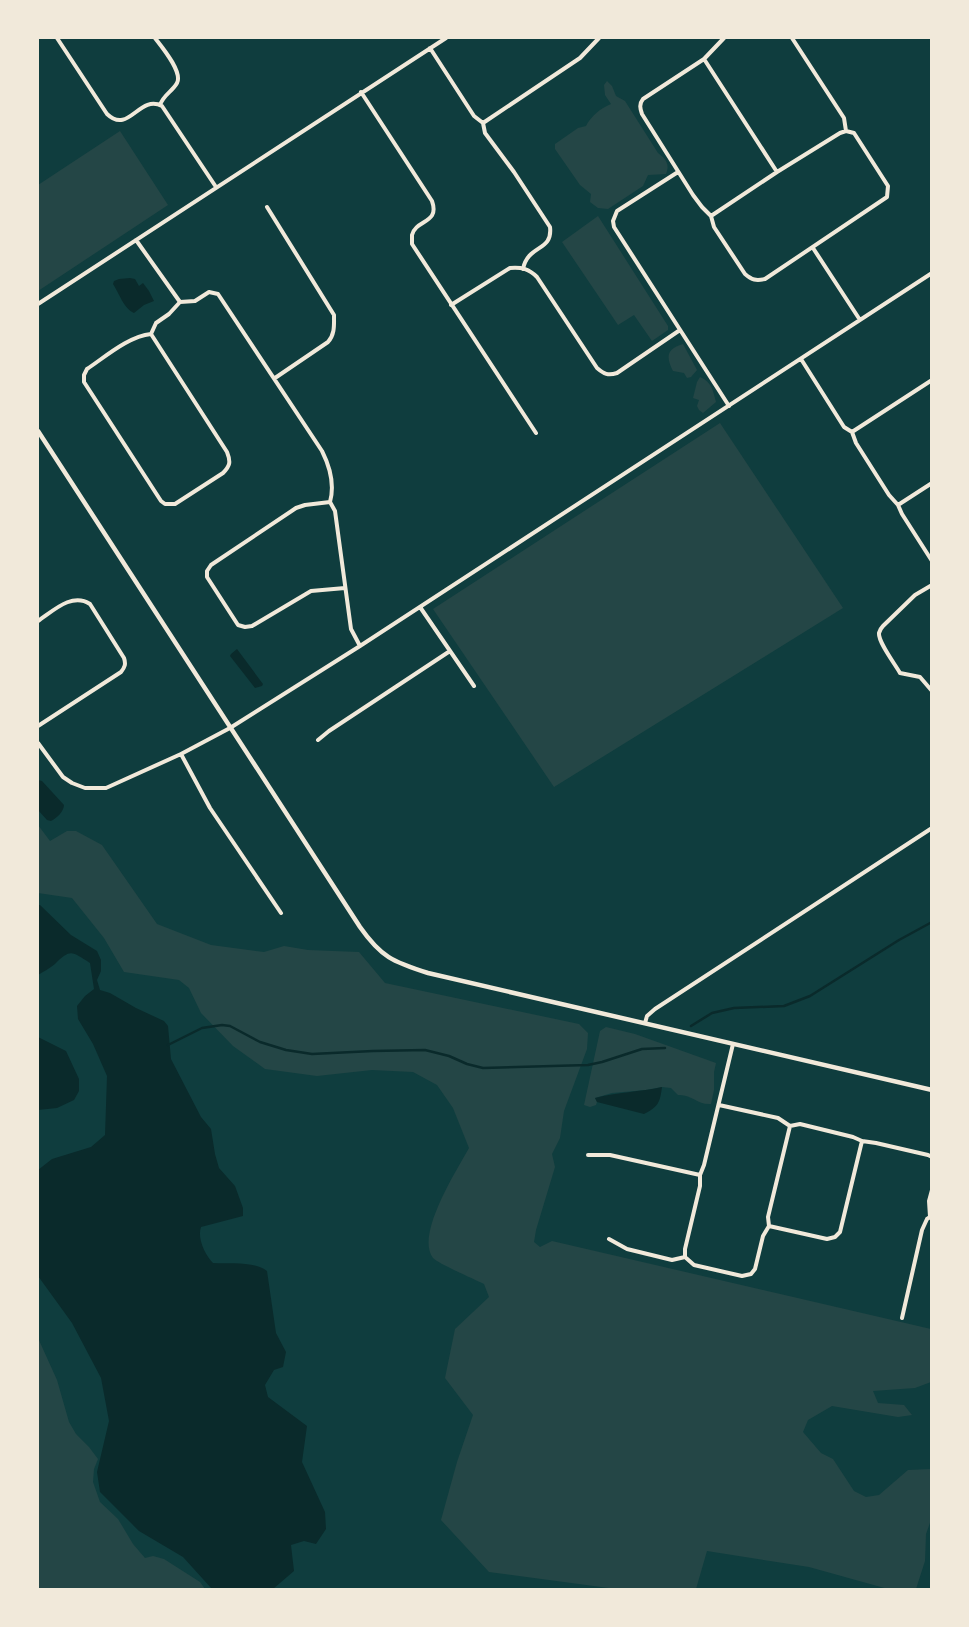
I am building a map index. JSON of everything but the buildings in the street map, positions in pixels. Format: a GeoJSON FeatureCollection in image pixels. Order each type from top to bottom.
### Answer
{"type":"FeatureCollection","features":[{"type":"Feature","properties":{"kind":"street"},"geometry":{"type":"LineString","coordinates":[[57,38],[107,114],[112,118],[124,120],[150,103],[162,106],[216,187]]}},
{"type":"Feature","properties":{"kind":"street"},"geometry":{"type":"LineString","coordinates":[[155,38],[178,73],[179,81],[163,97],[160,105]]}},
{"type":"Feature","properties":{"kind":"street"},"geometry":{"type":"LineString","coordinates":[[38,304],[446,38]]}},
{"type":"Feature","properties":{"kind":"street"},"geometry":{"type":"LineString","coordinates":[[483,123],[580,58],[599,38]]}},
{"type":"Feature","properties":{"kind":"street"},"geometry":{"type":"LineString","coordinates":[[711,216],[840,132],[846,131],[854,133],[888,186],[888,192],[887,197],[764,279],[758,281],[750,279],[714,227],[711,216],[702,207],[678,172],[642,114],[640,103],[647,95],[704,59],[724,38]]}},
{"type":"Feature","properties":{"kind":"street"},"geometry":{"type":"LineString","coordinates":[[792,38],[844,118],[846,131]]}},
{"type":"Feature","properties":{"kind":"street"},"geometry":{"type":"LineString","coordinates":[[430,48],[474,116],[483,123],[485,133],[514,172],[550,227],[551,235],[549,240],[529,255],[523,269]]}},
{"type":"Feature","properties":{"kind":"street"},"geometry":{"type":"LineString","coordinates":[[704,59],[777,172]]}},
{"type":"Feature","properties":{"kind":"street"},"geometry":{"type":"LineString","coordinates":[[361,92],[432,201],[434,213],[431,218],[416,228],[412,234],[412,244],[536,433]]}},
{"type":"Feature","properties":{"kind":"street"},"geometry":{"type":"LineString","coordinates":[[678,172],[617,211],[613,221],[614,227],[730,406]]}},
{"type":"Feature","properties":{"kind":"street"},"geometry":{"type":"LineString","coordinates":[[267,207],[334,315],[334,333],[328,342],[275,378]]}},
{"type":"Feature","properties":{"kind":"street"},"geometry":{"type":"LineString","coordinates":[[136,240],[180,302]]}},
{"type":"Feature","properties":{"kind":"street"},"geometry":{"type":"LineString","coordinates":[[813,248],[860,320]]}},
{"type":"Feature","properties":{"kind":"street"},"geometry":{"type":"LineString","coordinates":[[451,305],[510,268],[531,271],[538,278],[597,368],[603,374],[611,375],[680,330]]}},
{"type":"Feature","properties":{"kind":"street"},"geometry":{"type":"LineString","coordinates":[[38,743],[63,777],[72,783],[92,789],[106,788],[181,754],[230,728],[360,646],[932,273]]}},
{"type":"Feature","properties":{"kind":"street"},"geometry":{"type":"LineString","coordinates":[[150,334],[156,323],[169,314],[180,302],[195,301],[209,292],[218,294],[275,378],[330,466],[333,491],[330,502],[335,511],[351,629],[360,646]]}},
{"type":"Feature","properties":{"kind":"street"},"geometry":{"type":"LineString","coordinates":[[150,334],[227,452],[230,460],[229,467],[223,473],[175,504],[165,504],[161,501],[84,382],[84,375],[87,369],[133,338],[150,334]]}},
{"type":"Feature","properties":{"kind":"street"},"geometry":{"type":"LineString","coordinates":[[801,360],[844,427],[852,432],[856,443],[889,495],[898,505],[932,561]]}},
{"type":"Feature","properties":{"kind":"street"},"geometry":{"type":"LineString","coordinates":[[852,432],[932,380]]}},
{"type":"Feature","properties":{"kind":"street"},"geometry":{"type":"LineString","coordinates":[[38,431],[360,927],[372,944],[389,958],[428,973],[932,1090]]}},
{"type":"Feature","properties":{"kind":"street"},"geometry":{"type":"LineString","coordinates":[[898,505],[932,483]]}},
{"type":"Feature","properties":{"kind":"street"},"geometry":{"type":"LineString","coordinates":[[330,502],[296,508],[210,565],[207,577],[238,625],[245,627],[252,626],[311,591],[345,588]]}},
{"type":"Feature","properties":{"kind":"street"},"geometry":{"type":"LineString","coordinates":[[932,585],[915,595],[883,626],[879,635],[881,642],[900,673],[920,677],[932,691]]}},
{"type":"Feature","properties":{"kind":"street"},"geometry":{"type":"LineString","coordinates":[[38,621],[65,602],[76,599],[84,600],[90,604],[124,658],[125,663],[121,672],[38,726]]}},
{"type":"Feature","properties":{"kind":"street"},"geometry":{"type":"LineString","coordinates":[[420,607],[474,686]]}},
{"type":"Feature","properties":{"kind":"street"},"geometry":{"type":"LineString","coordinates":[[318,740],[450,650]]}},
{"type":"Feature","properties":{"kind":"street"},"geometry":{"type":"LineString","coordinates":[[181,754],[210,808],[281,913]]}},
{"type":"Feature","properties":{"kind":"street"},"geometry":{"type":"LineString","coordinates":[[645,1023],[646,1016],[655,1009],[932,828]]}},
{"type":"Feature","properties":{"kind":"street"},"geometry":{"type":"LineString","coordinates":[[733,1044],[700,1175],[700,1186],[685,1249],[685,1257],[694,1265],[742,1276],[751,1274],[755,1269],[763,1236],[769,1226],[768,1217],[790,1126]]}},
{"type":"Feature","properties":{"kind":"street"},"geometry":{"type":"LineString","coordinates":[[719,1105],[778,1118],[790,1126],[800,1124],[862,1142],[876,1143],[932,1157]]}},
{"type":"Feature","properties":{"kind":"street"},"geometry":{"type":"LineString","coordinates":[[769,1226],[827,1239],[835,1237],[840,1232],[862,1142]]}},
{"type":"Feature","properties":{"kind":"street"},"geometry":{"type":"LineString","coordinates":[[588,1155],[610,1155],[700,1175]]}},
{"type":"Feature","properties":{"kind":"street"},"geometry":{"type":"LineString","coordinates":[[902,1318],[922,1230],[927,1219],[931,1217],[929,1201],[932,1190]]}},
{"type":"Feature","properties":{"kind":"street"},"geometry":{"type":"LineString","coordinates":[[609,1239],[627,1249],[672,1260],[685,1257]]}},
{"type":"Feature","properties":{"kind":"shaded area"},"geometry":{"type":"Polygon","coordinates":[[[607,81],[612,86],[616,96],[625,101],[668,167],[666,174],[648,175],[643,186],[608,209],[598,208],[590,202],[591,194],[580,185],[555,149],[555,144],[578,128],[586,126],[597,113],[611,104],[605,95],[604,85],[607,81]]]}},
{"type":"Feature","properties":{"kind":"shaded area"},"geometry":{"type":"Polygon","coordinates":[[[120,131],[168,205],[38,291],[38,185],[120,131]]]}},
{"type":"Feature","properties":{"kind":"shaded area"},"geometry":{"type":"Polygon","coordinates":[[[598,216],[668,326],[668,330],[652,341],[634,315],[618,325],[562,242],[598,216]]]}},
{"type":"Feature","properties":{"kind":"shaded area"},"geometry":{"type":"Polygon","coordinates":[[[119,279],[135,279],[139,286],[143,283],[154,301],[144,305],[134,313],[130,311],[113,284],[114,281],[119,279]]]}},
{"type":"Feature","properties":{"kind":"shaded area"},"geometry":{"type":"Polygon","coordinates":[[[683,344],[697,370],[691,377],[687,378],[684,373],[673,371],[669,362],[669,354],[673,348],[683,344]]]}},
{"type":"Feature","properties":{"kind":"shaded area"},"geometry":{"type":"Polygon","coordinates":[[[700,377],[710,384],[716,402],[703,413],[697,406],[699,400],[693,398],[700,377]]]}},
{"type":"Feature","properties":{"kind":"shaded area"},"geometry":{"type":"Polygon","coordinates":[[[720,423],[843,608],[554,787],[433,609],[720,423]]]}},
{"type":"Feature","properties":{"kind":"shaded area"},"geometry":{"type":"Polygon","coordinates":[[[237,649],[263,684],[262,686],[255,688],[230,656],[237,649]]]}},
{"type":"Feature","properties":{"kind":"shaded area"},"geometry":{"type":"Polygon","coordinates":[[[38,780],[42,781],[64,805],[60,814],[51,821],[47,820],[38,810],[38,780]]]}},
{"type":"Feature","properties":{"kind":"shaded area"},"geometry":{"type":"Polygon","coordinates":[[[38,825],[50,841],[67,831],[76,831],[102,845],[157,924],[211,945],[264,952],[284,946],[308,950],[359,952],[385,983],[579,1024],[588,1033],[587,1049],[564,1111],[560,1138],[552,1154],[555,1167],[534,1242],[540,1247],[552,1241],[931,1329],[931,1382],[915,1388],[873,1391],[878,1403],[904,1405],[912,1415],[898,1417],[832,1406],[808,1420],[803,1432],[821,1453],[833,1459],[854,1491],[866,1497],[879,1495],[908,1470],[931,1469],[931,1520],[926,1534],[925,1561],[916,1589],[888,1589],[809,1567],[707,1551],[696,1589],[616,1589],[489,1572],[441,1520],[457,1462],[473,1415],[445,1378],[455,1329],[489,1297],[484,1284],[436,1260],[433,1258],[429,1248],[429,1234],[433,1219],[448,1186],[469,1148],[453,1108],[437,1085],[413,1072],[372,1070],[317,1076],[265,1069],[233,1046],[201,1013],[189,988],[179,980],[124,972],[104,938],[72,898],[38,893],[38,825]]]}},
{"type":"Feature","properties":{"kind":"shaded area"},"geometry":{"type":"Polygon","coordinates":[[[38,905],[71,935],[97,951],[101,960],[101,971],[97,980],[100,990],[110,993],[164,1021],[168,1026],[171,1059],[201,1117],[211,1129],[219,1168],[235,1186],[243,1208],[243,1216],[201,1227],[202,1246],[213,1263],[249,1264],[267,1271],[276,1333],[286,1352],[283,1367],[274,1370],[265,1385],[268,1397],[307,1426],[302,1462],[325,1512],[326,1529],[316,1544],[304,1541],[291,1545],[294,1571],[273,1589],[212,1589],[183,1557],[139,1531],[100,1492],[97,1472],[109,1421],[101,1378],[72,1323],[38,1276],[38,1170],[52,1159],[91,1147],[105,1135],[107,1076],[93,1044],[78,1019],[77,1006],[94,989],[90,963],[72,953],[38,975],[38,905]]]}},
{"type":"Feature","properties":{"kind":"shaded area"},"geometry":{"type":"Polygon","coordinates":[[[606,1027],[635,1034],[716,1063],[711,1104],[678,1095],[671,1088],[662,1087],[612,1093],[595,1098],[596,1105],[590,1107],[584,1105],[600,1031],[606,1027]]]}},
{"type":"Feature","properties":{"kind":"shaded area"},"geometry":{"type":"Polygon","coordinates":[[[38,1037],[66,1051],[79,1079],[79,1091],[74,1100],[57,1108],[38,1110],[38,1037]]]}},
{"type":"Feature","properties":{"kind":"shaded area"},"geometry":{"type":"Polygon","coordinates":[[[662,1087],[658,1104],[644,1114],[597,1102],[595,1098],[612,1094],[662,1087]]]}},
{"type":"Feature","properties":{"kind":"shaded area"},"geometry":{"type":"Polygon","coordinates":[[[38,1338],[57,1380],[69,1422],[76,1434],[98,1459],[94,1469],[93,1482],[100,1502],[118,1519],[133,1544],[145,1558],[153,1556],[164,1559],[200,1582],[205,1589],[38,1589],[38,1338]]]}},
{"type":"Feature","properties":{"kind":"waterway"},"geometry":{"type":"LineString","coordinates":[[691,1026],[712,1013],[734,1008],[784,1006],[810,996],[899,940],[932,922]]}},
{"type":"Feature","properties":{"kind":"waterway"},"geometry":{"type":"LineString","coordinates":[[168,1045],[202,1028],[222,1025],[230,1026],[260,1042],[286,1050],[312,1054],[425,1050],[483,1068],[588,1065],[642,1049],[665,1048]]}}]}
